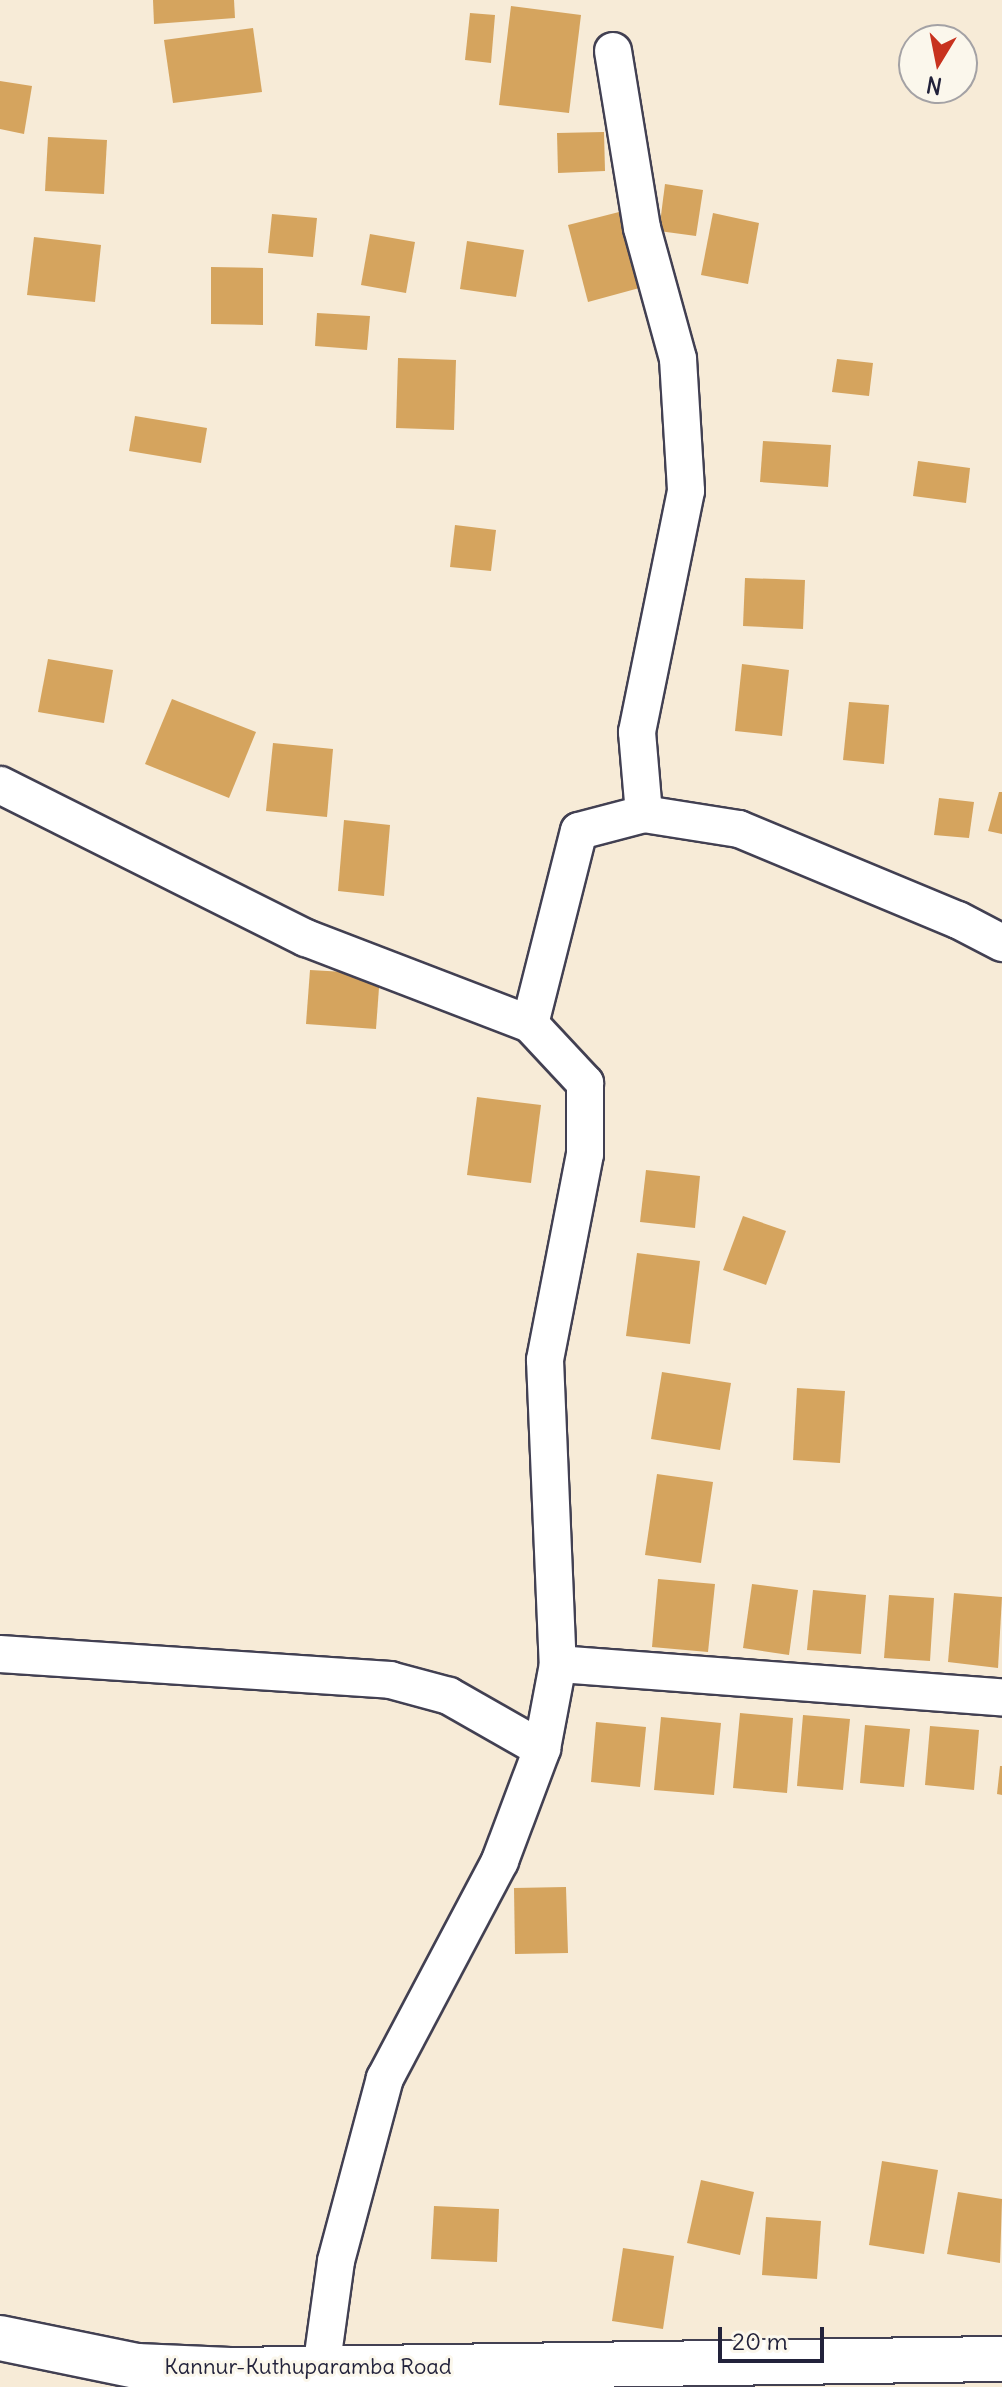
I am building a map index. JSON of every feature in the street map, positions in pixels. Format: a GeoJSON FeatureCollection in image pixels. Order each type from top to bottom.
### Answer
{"type":"FeatureCollection","features":[{"type":"Feature","properties":{"kind":"main road","name":"Kannur-Kuthuparamba Road"},"geometry":{"type":"LineString","coordinates":[[0,2338],[137,2366],[322,2378],[1002,2359]]}},
{"type":"Feature","properties":{"kind":"street"},"geometry":{"type":"LineString","coordinates":[[613,51],[642,228],[678,359],[686,491],[637,732],[644,814]]}},
{"type":"Feature","properties":{"kind":"street"},"geometry":{"type":"LineString","coordinates":[[0,785],[306,938],[530,1024],[585,1083],[585,1154],[545,1360],[558,1664],[542,1749],[500,1861],[385,2078],[336,2261],[322,2378]]}},
{"type":"Feature","properties":{"kind":"street"},"geometry":{"type":"LineString","coordinates":[[530,1024],[579,831],[644,814],[739,829],[958,920],[1002,943]]}},
{"type":"Feature","properties":{"kind":"street"},"geometry":{"type":"LineString","coordinates":[[0,1654],[390,1680],[449,1696],[542,1749]]}},
{"type":"Feature","properties":{"kind":"street"},"geometry":{"type":"LineString","coordinates":[[558,1664],[1002,1697]]}},
{"type":"Feature","properties":{"kind":"building"},"geometry":{"type":"Polygon","coordinates":[[[153,0],[234,0],[235,18],[154,24],[153,0]]]}},
{"type":"Feature","properties":{"kind":"building"},"geometry":{"type":"Polygon","coordinates":[[[511,6],[581,15],[569,113],[499,105],[511,6]]]}},
{"type":"Feature","properties":{"kind":"building"},"geometry":{"type":"Polygon","coordinates":[[[470,13],[495,15],[491,63],[465,60],[470,13]]]}},
{"type":"Feature","properties":{"kind":"building"},"geometry":{"type":"Polygon","coordinates":[[[253,28],[262,92],[173,103],[164,40],[253,28]]]}},
{"type":"Feature","properties":{"kind":"building"},"geometry":{"type":"Polygon","coordinates":[[[0,81],[32,86],[24,134],[0,129],[0,81]]]}},
{"type":"Feature","properties":{"kind":"building"},"geometry":{"type":"Polygon","coordinates":[[[604,132],[605,171],[558,173],[557,133],[604,132]]]}},
{"type":"Feature","properties":{"kind":"building"},"geometry":{"type":"Polygon","coordinates":[[[48,137],[107,140],[104,194],[45,191],[48,137]]]}},
{"type":"Feature","properties":{"kind":"building"},"geometry":{"type":"Polygon","coordinates":[[[665,184],[703,190],[696,236],[659,231],[665,184]]]}},
{"type":"Feature","properties":{"kind":"building"},"geometry":{"type":"Polygon","coordinates":[[[623,211],[643,287],[588,302],[568,225],[623,211]]]}},
{"type":"Feature","properties":{"kind":"building"},"geometry":{"type":"Polygon","coordinates":[[[713,213],[759,223],[748,284],[701,275],[713,213]]]}},
{"type":"Feature","properties":{"kind":"building"},"geometry":{"type":"Polygon","coordinates":[[[272,214],[317,218],[313,257],[268,253],[272,214]]]}},
{"type":"Feature","properties":{"kind":"building"},"geometry":{"type":"Polygon","coordinates":[[[370,234],[415,242],[406,293],[361,285],[370,234]]]}},
{"type":"Feature","properties":{"kind":"building"},"geometry":{"type":"Polygon","coordinates":[[[34,237],[101,245],[95,302],[27,295],[34,237]]]}},
{"type":"Feature","properties":{"kind":"building"},"geometry":{"type":"Polygon","coordinates":[[[467,241],[524,250],[516,297],[460,289],[467,241]]]}},
{"type":"Feature","properties":{"kind":"building"},"geometry":{"type":"Polygon","coordinates":[[[211,267],[263,268],[263,325],[211,324],[211,267]]]}},
{"type":"Feature","properties":{"kind":"building"},"geometry":{"type":"Polygon","coordinates":[[[317,313],[370,316],[367,350],[315,346],[317,313]]]}},
{"type":"Feature","properties":{"kind":"building"},"geometry":{"type":"Polygon","coordinates":[[[398,358],[456,360],[454,430],[396,428],[398,358]]]}},
{"type":"Feature","properties":{"kind":"building"},"geometry":{"type":"Polygon","coordinates":[[[837,359],[873,363],[869,396],[832,392],[837,359]]]}},
{"type":"Feature","properties":{"kind":"building"},"geometry":{"type":"Polygon","coordinates":[[[135,416],[207,428],[201,463],[129,451],[135,416]]]}},
{"type":"Feature","properties":{"kind":"building"},"geometry":{"type":"Polygon","coordinates":[[[763,441],[831,445],[828,487],[760,482],[763,441]]]}},
{"type":"Feature","properties":{"kind":"building"},"geometry":{"type":"Polygon","coordinates":[[[918,461],[970,468],[966,503],[913,496],[918,461]]]}},
{"type":"Feature","properties":{"kind":"building"},"geometry":{"type":"Polygon","coordinates":[[[455,525],[496,530],[491,571],[450,567],[455,525]]]}},
{"type":"Feature","properties":{"kind":"building"},"geometry":{"type":"Polygon","coordinates":[[[745,578],[805,580],[803,629],[743,626],[745,578]]]}},
{"type":"Feature","properties":{"kind":"building"},"geometry":{"type":"Polygon","coordinates":[[[48,659],[113,670],[104,723],[38,712],[48,659]]]}},
{"type":"Feature","properties":{"kind":"building"},"geometry":{"type":"Polygon","coordinates":[[[742,664],[789,670],[782,736],[735,731],[742,664]]]}},
{"type":"Feature","properties":{"kind":"building"},"geometry":{"type":"Polygon","coordinates":[[[172,699],[256,732],[229,798],[145,764],[172,699]]]}},
{"type":"Feature","properties":{"kind":"building"},"geometry":{"type":"Polygon","coordinates":[[[849,702],[889,705],[884,764],[843,760],[849,702]]]}},
{"type":"Feature","properties":{"kind":"building"},"geometry":{"type":"Polygon","coordinates":[[[273,743],[333,749],[327,817],[266,811],[273,743]]]}},
{"type":"Feature","properties":{"kind":"building"},"geometry":{"type":"Polygon","coordinates":[[[999,792],[1002,792],[1002,834],[988,831],[999,792]]]}},
{"type":"Feature","properties":{"kind":"building"},"geometry":{"type":"Polygon","coordinates":[[[939,798],[974,802],[969,838],[934,835],[939,798]]]}},
{"type":"Feature","properties":{"kind":"building"},"geometry":{"type":"Polygon","coordinates":[[[344,820],[390,825],[384,896],[338,891],[344,820]]]}},
{"type":"Feature","properties":{"kind":"building"},"geometry":{"type":"Polygon","coordinates":[[[310,970],[380,974],[376,1029],[306,1024],[310,970]]]}},
{"type":"Feature","properties":{"kind":"building"},"geometry":{"type":"Polygon","coordinates":[[[477,1097],[541,1105],[531,1183],[467,1175],[477,1097]]]}},
{"type":"Feature","properties":{"kind":"building"},"geometry":{"type":"Polygon","coordinates":[[[646,1170],[700,1176],[695,1228],[640,1222],[646,1170]]]}},
{"type":"Feature","properties":{"kind":"building"},"geometry":{"type":"Polygon","coordinates":[[[743,1216],[786,1231],[766,1285],[723,1270],[743,1216]]]}},
{"type":"Feature","properties":{"kind":"building"},"geometry":{"type":"Polygon","coordinates":[[[637,1253],[700,1261],[690,1344],[626,1336],[637,1253]]]}},
{"type":"Feature","properties":{"kind":"building"},"geometry":{"type":"Polygon","coordinates":[[[662,1372],[731,1383],[720,1450],[651,1439],[662,1372]]]}},
{"type":"Feature","properties":{"kind":"building"},"geometry":{"type":"Polygon","coordinates":[[[797,1388],[845,1391],[840,1463],[793,1460],[797,1388]]]}},
{"type":"Feature","properties":{"kind":"building"},"geometry":{"type":"Polygon","coordinates":[[[657,1474],[713,1482],[701,1563],[645,1555],[657,1474]]]}},
{"type":"Feature","properties":{"kind":"building"},"geometry":{"type":"Polygon","coordinates":[[[658,1579],[715,1584],[708,1652],[652,1647],[658,1579]]]}},
{"type":"Feature","properties":{"kind":"building"},"geometry":{"type":"Polygon","coordinates":[[[752,1584],[798,1590],[789,1655],[743,1648],[752,1584]]]}},
{"type":"Feature","properties":{"kind":"building"},"geometry":{"type":"Polygon","coordinates":[[[813,1590],[866,1595],[861,1654],[807,1650],[813,1590]]]}},
{"type":"Feature","properties":{"kind":"building"},"geometry":{"type":"Polygon","coordinates":[[[954,1593],[1002,1597],[998,1668],[948,1662],[954,1593]]]}},
{"type":"Feature","properties":{"kind":"building"},"geometry":{"type":"Polygon","coordinates":[[[889,1595],[934,1598],[930,1661],[884,1658],[889,1595]]]}},
{"type":"Feature","properties":{"kind":"building"},"geometry":{"type":"Polygon","coordinates":[[[740,1713],[793,1718],[787,1793],[733,1788],[740,1713]]]}},
{"type":"Feature","properties":{"kind":"building"},"geometry":{"type":"Polygon","coordinates":[[[803,1715],[850,1719],[843,1790],[797,1786],[803,1715]]]}},
{"type":"Feature","properties":{"kind":"building"},"geometry":{"type":"Polygon","coordinates":[[[661,1717],[721,1723],[714,1795],[654,1790],[661,1717]]]}},
{"type":"Feature","properties":{"kind":"building"},"geometry":{"type":"Polygon","coordinates":[[[596,1722],[646,1727],[640,1787],[591,1782],[596,1722]]]}},
{"type":"Feature","properties":{"kind":"building"},"geometry":{"type":"Polygon","coordinates":[[[865,1725],[910,1729],[904,1787],[860,1783],[865,1725]]]}},
{"type":"Feature","properties":{"kind":"building"},"geometry":{"type":"Polygon","coordinates":[[[930,1726],[979,1730],[974,1790],[925,1785],[930,1726]]]}},
{"type":"Feature","properties":{"kind":"building"},"geometry":{"type":"Polygon","coordinates":[[[1002,1766],[1002,1795],[997,1794],[1002,1766]]]}},
{"type":"Feature","properties":{"kind":"building"},"geometry":{"type":"Polygon","coordinates":[[[566,1887],[568,1953],[515,1954],[514,1888],[566,1887]]]}},
{"type":"Feature","properties":{"kind":"building"},"geometry":{"type":"Polygon","coordinates":[[[882,2161],[938,2170],[924,2254],[869,2245],[882,2161]]]}},
{"type":"Feature","properties":{"kind":"building"},"geometry":{"type":"Polygon","coordinates":[[[701,2180],[754,2192],[740,2255],[687,2243],[701,2180]]]}},
{"type":"Feature","properties":{"kind":"building"},"geometry":{"type":"Polygon","coordinates":[[[958,2192],[1002,2199],[1000,2263],[947,2254],[958,2192]]]}},
{"type":"Feature","properties":{"kind":"building"},"geometry":{"type":"Polygon","coordinates":[[[434,2206],[499,2209],[497,2262],[431,2259],[434,2206]]]}},
{"type":"Feature","properties":{"kind":"building"},"geometry":{"type":"Polygon","coordinates":[[[766,2217],[821,2221],[817,2279],[762,2275],[766,2217]]]}},
{"type":"Feature","properties":{"kind":"building"},"geometry":{"type":"Polygon","coordinates":[[[623,2248],[674,2256],[663,2329],[612,2321],[623,2248]]]}}]}
